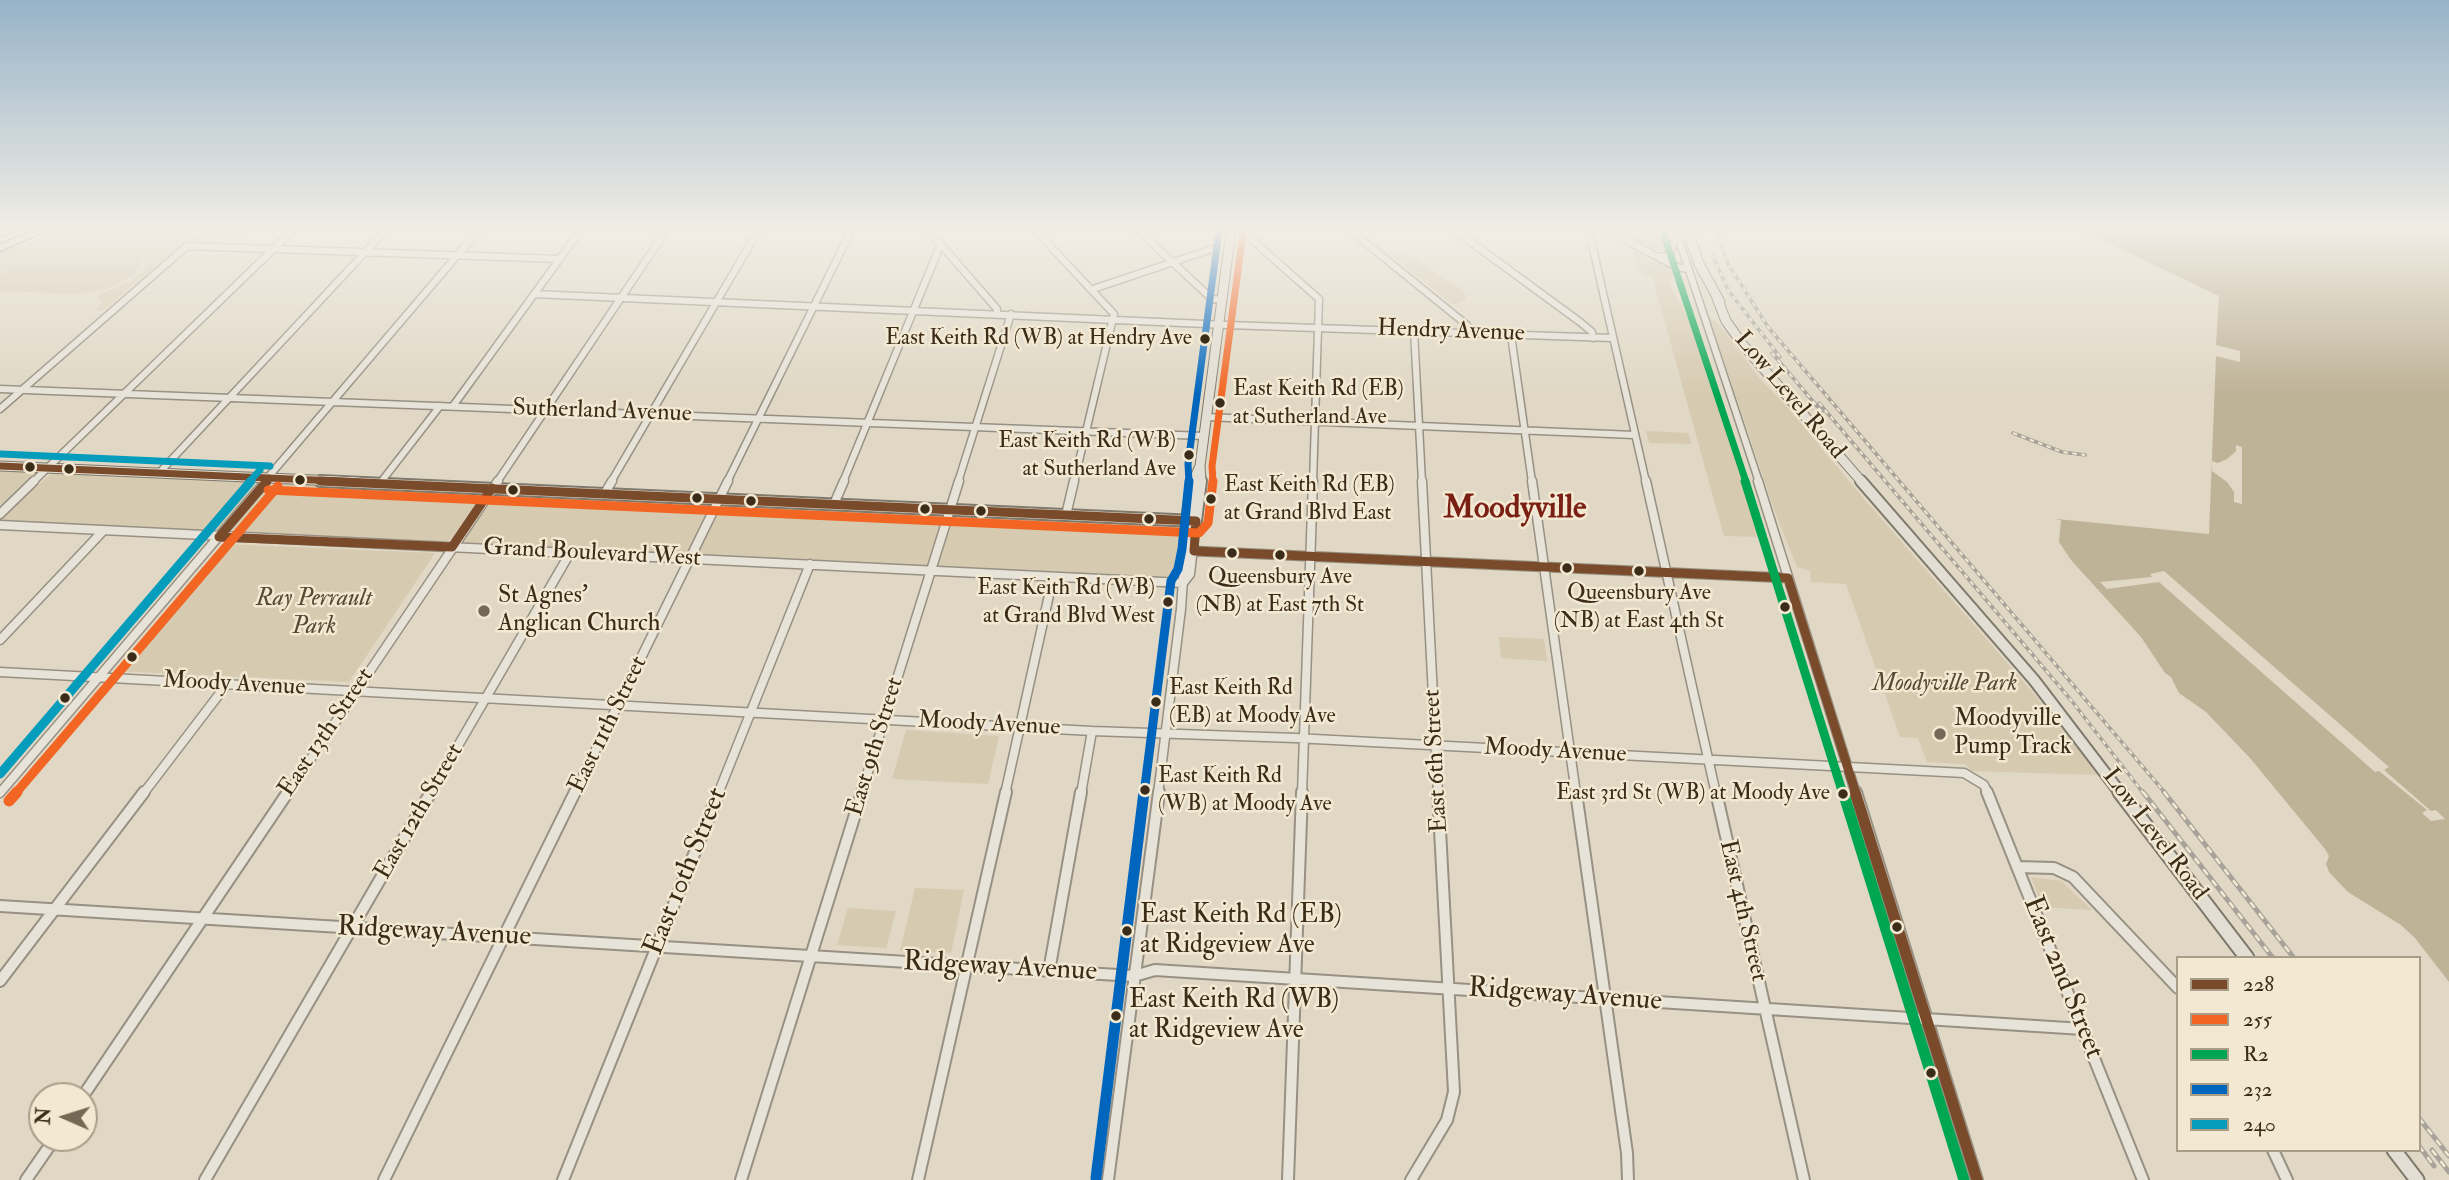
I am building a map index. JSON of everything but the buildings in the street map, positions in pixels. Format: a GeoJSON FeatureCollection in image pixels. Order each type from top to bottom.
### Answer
{"type":"FeatureCollection","features":[{"type":"Feature","properties":{"kind":"main road"},"geometry":{"type":"LineString","coordinates":[[0,466],[1192,521],[1201,484],[1200,466],[1224,286]]}},
{"type":"Feature","properties":{"kind":"main road","name":"Low Level Road"},"geometry":{"type":"LineString","coordinates":[[1711,286],[1726,321],[1743,345],[2034,680],[2245,956]]}},
{"type":"Feature","properties":{"kind":"main road"},"geometry":{"type":"LineString","coordinates":[[2396,1152],[2417,1180]]}},
{"type":"Feature","properties":{"kind":"street"},"geometry":{"type":"LineString","coordinates":[[0,409],[138,286]]}},
{"type":"Feature","properties":{"kind":"street"},"geometry":{"type":"LineString","coordinates":[[0,514],[236,286]]}},
{"type":"Feature","properties":{"kind":"street"},"geometry":{"type":"LineString","coordinates":[[159,473],[333,286]]}},
{"type":"Feature","properties":{"kind":"street"},"geometry":{"type":"LineString","coordinates":[[0,793],[432,286]]}},
{"type":"Feature","properties":{"kind":"street"},"geometry":{"type":"LineString","coordinates":[[453,406],[540,286]]}},
{"type":"Feature","properties":{"kind":"street","name":"East 13th Street"},"geometry":{"type":"LineString","coordinates":[[92,1082],[629,286]]}},
{"type":"Feature","properties":{"kind":"street"},"geometry":{"type":"LineString","coordinates":[[605,493],[726,286]]}},
{"type":"Feature","properties":{"kind":"street","name":"East 11th Street"},"geometry":{"type":"LineString","coordinates":[[384,1180],[824,286]]}},
{"type":"Feature","properties":{"kind":"street"},"geometry":{"type":"LineString","coordinates":[[834,504],[922,286]]}},
{"type":"Feature","properties":{"kind":"street"},"geometry":{"type":"LineString","coordinates":[[976,286],[997,309],[997,314]]}},
{"type":"Feature","properties":{"kind":"street"},"geometry":{"type":"LineString","coordinates":[[1066,515],[1113,319],[1113,312],[1090,286]]}},
{"type":"Feature","properties":{"kind":"street"},"geometry":{"type":"LineString","coordinates":[[1093,289],[1102,286]]}},
{"type":"Feature","properties":{"kind":"street"},"geometry":{"type":"LineString","coordinates":[[1198,286],[1212,299],[1222,300]]}},
{"type":"Feature","properties":{"kind":"street"},"geometry":{"type":"LineString","coordinates":[[1288,1180],[1317,327],[1317,295],[1307,286]]}},
{"type":"Feature","properties":{"kind":"street"},"geometry":{"type":"LineString","coordinates":[[1419,286],[1467,325],[1470,333]]}},
{"type":"Feature","properties":{"kind":"street"},"geometry":{"type":"LineString","coordinates":[[1531,286],[1592,332],[1593,338]]}},
{"type":"Feature","properties":{"kind":"street","name":"East 4th Street"},"geometry":{"type":"LineString","coordinates":[[1601,286],[1804,1180]]}},
{"type":"Feature","properties":{"kind":"street"},"geometry":{"type":"LineString","coordinates":[[1694,286],[1731,393],[1977,1180]]}},
{"type":"Feature","properties":{"kind":"street","name":"Hendry Avenue"},"geometry":{"type":"LineString","coordinates":[[534,294],[1612,338]]}},
{"type":"Feature","properties":{"kind":"street","name":"East 9th Street"},"geometry":{"type":"LineString","coordinates":[[741,1180],[1011,314]]}},
{"type":"Feature","properties":{"kind":"street","name":"East 6th Street"},"geometry":{"type":"LineString","coordinates":[[1411,1180],[1447,1120],[1453,1100],[1414,331]]}},
{"type":"Feature","properties":{"kind":"street"},"geometry":{"type":"LineString","coordinates":[[1511,335],[1627,1153],[1628,1180]]}},
{"type":"Feature","properties":{"kind":"street","name":"Sutherland Avenue"},"geometry":{"type":"LineString","coordinates":[[0,389],[1204,436]]}},
{"type":"Feature","properties":{"kind":"street"},"geometry":{"type":"LineString","coordinates":[[381,482],[440,406]]}},
{"type":"Feature","properties":{"kind":"street"},"geometry":{"type":"LineString","coordinates":[[1206,417],[1633,435]]}},
{"type":"Feature","properties":{"kind":"street"},"geometry":{"type":"LineString","coordinates":[[1108,1180],[1166,734],[1184,583],[1185,536],[1192,521]]}},
{"type":"Feature","properties":{"kind":"street"},"geometry":{"type":"LineString","coordinates":[[1184,583],[1190,574],[1194,551],[1192,521]]}},
{"type":"Feature","properties":{"kind":"street","name":"Grand Boulevard West"},"geometry":{"type":"LineString","coordinates":[[0,525],[1184,583]]}},
{"type":"Feature","properties":{"kind":"street"},"geometry":{"type":"LineString","coordinates":[[0,640],[103,531]]}},
{"type":"Feature","properties":{"kind":"street"},"geometry":{"type":"LineString","coordinates":[[1185,536],[1188,546],[1194,551],[1788,578]]}},
{"type":"Feature","properties":{"kind":"street"},"geometry":{"type":"LineString","coordinates":[[1183,562],[1194,551]]}},
{"type":"Feature","properties":{"kind":"street","name":"East 12th Street"},"geometry":{"type":"LineString","coordinates":[[205,1180],[570,553]]}},
{"type":"Feature","properties":{"kind":"street","name":"East 10th Street"},"geometry":{"type":"LineString","coordinates":[[563,1180],[810,564]]}},
{"type":"Feature","properties":{"kind":"street"},"geometry":{"type":"LineString","coordinates":[[918,1180],[1053,577]]}},
{"type":"Feature","properties":{"kind":"street","name":"Moody Avenue"},"geometry":{"type":"LineString","coordinates":[[0,672],[1092,732],[1303,739],[1964,773],[1977,779]]}},
{"type":"Feature","properties":{"kind":"street"},"geometry":{"type":"LineString","coordinates":[[0,981],[227,684]]}},
{"type":"Feature","properties":{"kind":"street"},"geometry":{"type":"LineString","coordinates":[[1049,971],[1092,732]]}},
{"type":"Feature","properties":{"kind":"street","name":"East 2nd Street"},"geometry":{"type":"LineString","coordinates":[[1977,779],[1984,785],[2018,867],[2143,1180]]}},
{"type":"Feature","properties":{"kind":"street"},"geometry":{"type":"LineString","coordinates":[[2018,867],[2054,868],[2073,877],[2176,986]]}},
{"type":"Feature","properties":{"kind":"street","name":"Ridgeway Avenue"},"geometry":{"type":"LineString","coordinates":[[0,906],[966,967],[1134,976],[1155,970],[2082,1029]]}},
{"type":"Feature","properties":{"kind":"street"},"geometry":{"type":"LineString","coordinates":[[27,1179],[45,1152]]}},
{"type":"Feature","properties":{"kind":"street"},"geometry":{"type":"LineString","coordinates":[[2274,1152],[2287,1180]]}},
{"type":"Feature","properties":{"kind":"green space"},"geometry":{"type":"Polygon","coordinates":[[[0,286],[113,286],[75,294],[0,291],[0,286]]]}},
{"type":"Feature","properties":{"kind":"green space"},"geometry":{"type":"Polygon","coordinates":[[[119,286],[132,286],[102,311],[96,310],[103,302],[97,299],[98,295],[119,286]]]}},
{"type":"Feature","properties":{"kind":"green space"},"geometry":{"type":"Polygon","coordinates":[[[1429,286],[1457,286],[1464,291],[1466,299],[1453,305],[1429,286]]]}},
{"type":"Feature","properties":{"kind":"green space"},"geometry":{"type":"Polygon","coordinates":[[[1655,286],[1671,286],[1707,353],[1766,537],[1724,536],[1655,286]]]}},
{"type":"Feature","properties":{"kind":"green space","name":"Moodyville Park"},"geometry":{"type":"Polygon","coordinates":[[[1709,317],[1718,323],[1760,379],[2030,689],[2098,775],[1972,771],[1964,764],[1927,762],[1918,738],[1900,737],[1846,584],[1811,582],[1810,571],[1797,567],[1775,512],[1709,317]]]}},
{"type":"Feature","properties":{"kind":"green space"},"geometry":{"type":"Polygon","coordinates":[[[1646,431],[1688,433],[1692,444],[1649,443],[1646,431]]]}},
{"type":"Feature","properties":{"kind":"green space"},"geometry":{"type":"Polygon","coordinates":[[[0,467],[38,471],[0,509],[0,467]]]}},
{"type":"Feature","properties":{"kind":"green space"},"geometry":{"type":"Polygon","coordinates":[[[52,473],[251,480],[253,488],[215,532],[1,522],[5,514],[52,473]]]}},
{"type":"Feature","properties":{"kind":"green space"},"geometry":{"type":"Polygon","coordinates":[[[277,482],[482,491],[482,494],[454,538],[441,543],[232,530],[268,487],[277,482]]]}},
{"type":"Feature","properties":{"kind":"green space"},"geometry":{"type":"Polygon","coordinates":[[[498,493],[712,502],[693,545],[684,554],[465,543],[464,538],[498,493]]]}},
{"type":"Feature","properties":{"kind":"green space"},"geometry":{"type":"Polygon","coordinates":[[[723,505],[943,513],[943,517],[928,563],[923,567],[699,555],[698,552],[723,505]]]}},
{"type":"Feature","properties":{"kind":"green space"},"geometry":{"type":"Polygon","coordinates":[[[956,515],[1184,526],[1183,539],[1176,575],[1172,578],[940,567],[938,563],[952,517],[956,515]]]}},
{"type":"Feature","properties":{"kind":"green space","name":"Ray Perrault Park"},"geometry":{"type":"Polygon","coordinates":[[[222,544],[435,553],[349,682],[115,671],[222,544]]]}},
{"type":"Feature","properties":{"kind":"green space"},"geometry":{"type":"Polygon","coordinates":[[[1499,637],[1544,639],[1547,661],[1501,658],[1499,637]]]}},
{"type":"Feature","properties":{"kind":"green space"},"geometry":{"type":"Polygon","coordinates":[[[906,730],[999,736],[988,784],[892,779],[906,730]]]}},
{"type":"Feature","properties":{"kind":"green space"},"geometry":{"type":"Polygon","coordinates":[[[2031,877],[2061,881],[2092,910],[2042,907],[2031,877]]]}},
{"type":"Feature","properties":{"kind":"green space"},"geometry":{"type":"Polygon","coordinates":[[[915,888],[964,890],[951,953],[900,951],[915,888]]]}},
{"type":"Feature","properties":{"kind":"green space"},"geometry":{"type":"Polygon","coordinates":[[[848,908],[896,911],[886,948],[837,945],[848,908]]]}},
{"type":"Feature","properties":{"kind":"shaded area"},"geometry":{"type":"Polygon","coordinates":[[[2198,286],[2449,286],[2449,989],[2407,937],[2355,903],[2322,870],[2321,855],[2199,709],[2181,698],[2058,544],[2057,519],[2209,534],[2216,356],[2240,362],[2240,351],[2216,345],[2219,296],[2198,286]]]}},
{"type":"Feature","properties":{"kind":"pier"},"geometry":{"type":"Polygon","coordinates":[[[2236,445],[2242,447],[2242,504],[2234,502],[2234,492],[2227,482],[2212,471],[2212,461],[2218,463],[2227,459],[2236,451],[2236,445]]]}},
{"type":"Feature","properties":{"kind":"pier"},"geometry":{"type":"Polygon","coordinates":[[[2054,519],[2061,520],[2059,542],[2071,560],[2141,637],[2165,673],[2171,677],[2179,693],[2206,712],[2250,758],[2325,849],[2329,856],[2326,864],[2329,872],[2348,892],[2401,925],[2415,938],[2449,982],[2449,993],[2404,938],[2344,898],[2324,878],[2318,869],[2317,852],[2196,712],[2175,697],[2125,628],[2064,561],[2055,541],[2054,519]]]}},
{"type":"Feature","properties":{"kind":"pier"},"geometry":{"type":"Polygon","coordinates":[[[2164,571],[2389,767],[2384,770],[2431,811],[2436,810],[2445,819],[2431,821],[2422,813],[2427,810],[2379,771],[2375,772],[2159,582],[2107,589],[2100,582],[2152,577],[2150,574],[2164,571]]]}},
{"type":"Feature","properties":{"kind":"railway"},"geometry":{"type":"LineString","coordinates":[[1726,286],[1780,357]]}},
{"type":"Feature","properties":{"kind":"railway"},"geometry":{"type":"LineString","coordinates":[[1742,286],[1768,327],[2166,794]]}},
{"type":"Feature","properties":{"kind":"railway"},"geometry":{"type":"LineString","coordinates":[[1772,353],[1822,412]]}},
{"type":"Feature","properties":{"kind":"railway"},"geometry":{"type":"LineString","coordinates":[[1819,403],[2071,700],[2144,794]]}},
{"type":"Feature","properties":{"kind":"railway"},"geometry":{"type":"LineString","coordinates":[[2013,433],[2062,452],[2085,455]]}},
{"type":"Feature","properties":{"kind":"railway"},"geometry":{"type":"LineString","coordinates":[[2143,792],[2271,956]]}},
{"type":"Feature","properties":{"kind":"railway"},"geometry":{"type":"LineString","coordinates":[[2164,792],[2292,956]]}},
{"type":"Feature","properties":{"kind":"railway"},"geometry":{"type":"LineString","coordinates":[[2421,1121],[2449,1156]]}},
{"type":"Feature","properties":{"kind":"railway"},"geometry":{"type":"LineString","coordinates":[[2421,1149],[2434,1166]]}},
{"type":"Feature","properties":{"kind":"railway"},"geometry":{"type":"LineString","coordinates":[[2432,1150],[2449,1172]]}},
{"type":"Feature","properties":{"kind":"transit line","name":"232"},"geometry":{"type":"LineString","coordinates":[[1096,1178],[1171,581],[1178,569],[1182,549],[1189,483],[1188,464],[1212,286]]}},
{"type":"Feature","properties":{"kind":"transit line","name":"255"},"geometry":{"type":"LineString","coordinates":[[268,490],[1199,533],[1208,523],[1213,483],[1212,466],[1236,286]]}},
{"type":"Feature","properties":{"kind":"transit line","name":"R2"},"geometry":{"type":"LineString","coordinates":[[1681,286],[1719,397],[1964,1180]]}},
{"type":"Feature","properties":{"kind":"transit line","name":"240"},"geometry":{"type":"LineString","coordinates":[[1,454],[270,466]]}},
{"type":"Feature","properties":{"kind":"transit line","name":"228"},"geometry":{"type":"LineString","coordinates":[[0,466],[1196,521],[1194,551]]}},
{"type":"Feature","properties":{"kind":"transit line","name":"240"},"geometry":{"type":"LineString","coordinates":[[0,774],[260,470]]}},
{"type":"Feature","properties":{"kind":"transit line","name":"228"},"geometry":{"type":"LineString","coordinates":[[219,537],[269,478]]}},
{"type":"Feature","properties":{"kind":"transit line","name":"255"},"geometry":{"type":"LineString","coordinates":[[9,801],[278,486]]}},
{"type":"Feature","properties":{"kind":"transit line","name":"228"},"geometry":{"type":"LineString","coordinates":[[219,537],[452,547],[492,488]]}},
{"type":"Feature","properties":{"kind":"transit line","name":"228"},"geometry":{"type":"LineString","coordinates":[[1194,551],[1788,578]]}},
{"type":"Feature","properties":{"kind":"transit line","name":"228"},"geometry":{"type":"LineString","coordinates":[[1788,578],[1977,1180]]}},
{"type":"Feature","properties":{"kind":"place","name":"East Keith Rd (WB) at Hendry Ave"},"geometry":{"type":"Point","coordinates":[1205,339]}},
{"type":"Feature","properties":{"kind":"place","name":"East Keith Rd (EB) at Sutherland Ave"},"geometry":{"type":"Point","coordinates":[1220,403]}},
{"type":"Feature","properties":{"kind":"place","name":"East Keith Rd (WB) at Sutherland Ave"},"geometry":{"type":"Point","coordinates":[1189,455]}},
{"type":"Feature","properties":{"kind":"place","name":"East Keith Rd (EB) at Grand Blvd East"},"geometry":{"type":"Point","coordinates":[1211,499]}},
{"type":"Feature","properties":{"kind":"place","name":"Queensbury Ave (NB) at East 7th St"},"geometry":{"type":"Point","coordinates":[1280,555]}},
{"type":"Feature","properties":{"kind":"place","name":"Queensbury Ave (NB) at East 4th St"},"geometry":{"type":"Point","coordinates":[1639,571]}},
{"type":"Feature","properties":{"kind":"place","name":"East Keith Rd (WB) at Grand Blvd West"},"geometry":{"type":"Point","coordinates":[1168,602]}},
{"type":"Feature","properties":{"kind":"place","name":"St Agnes' Anglican Church"},"geometry":{"type":"Point","coordinates":[484,611]}},
{"type":"Feature","properties":{"kind":"place","name":"East Keith Rd (EB) at Moody Ave"},"geometry":{"type":"Point","coordinates":[1156,702]}},
{"type":"Feature","properties":{"kind":"place","name":"Moodyville Pump Track"},"geometry":{"type":"Point","coordinates":[1940,734]}},
{"type":"Feature","properties":{"kind":"place","name":"East Keith Rd (WB) at Moody Ave"},"geometry":{"type":"Point","coordinates":[1145,790]}},
{"type":"Feature","properties":{"kind":"place","name":"East 3rd St (WB) at Moody Ave"},"geometry":{"type":"Point","coordinates":[1843,794]}},
{"type":"Feature","properties":{"kind":"place","name":"East Keith Rd (EB) at Ridgeview Ave"},"geometry":{"type":"Point","coordinates":[1127,931]}},
{"type":"Feature","properties":{"kind":"place","name":"East Keith Rd (WB) at Ridgeview Ave"},"geometry":{"type":"Point","coordinates":[1116,1016]}},
{"type":"Feature","properties":{"kind":"district","name":"Moodyville"},"geometry":{"type":"Point","coordinates":[1515,510]}}]}
